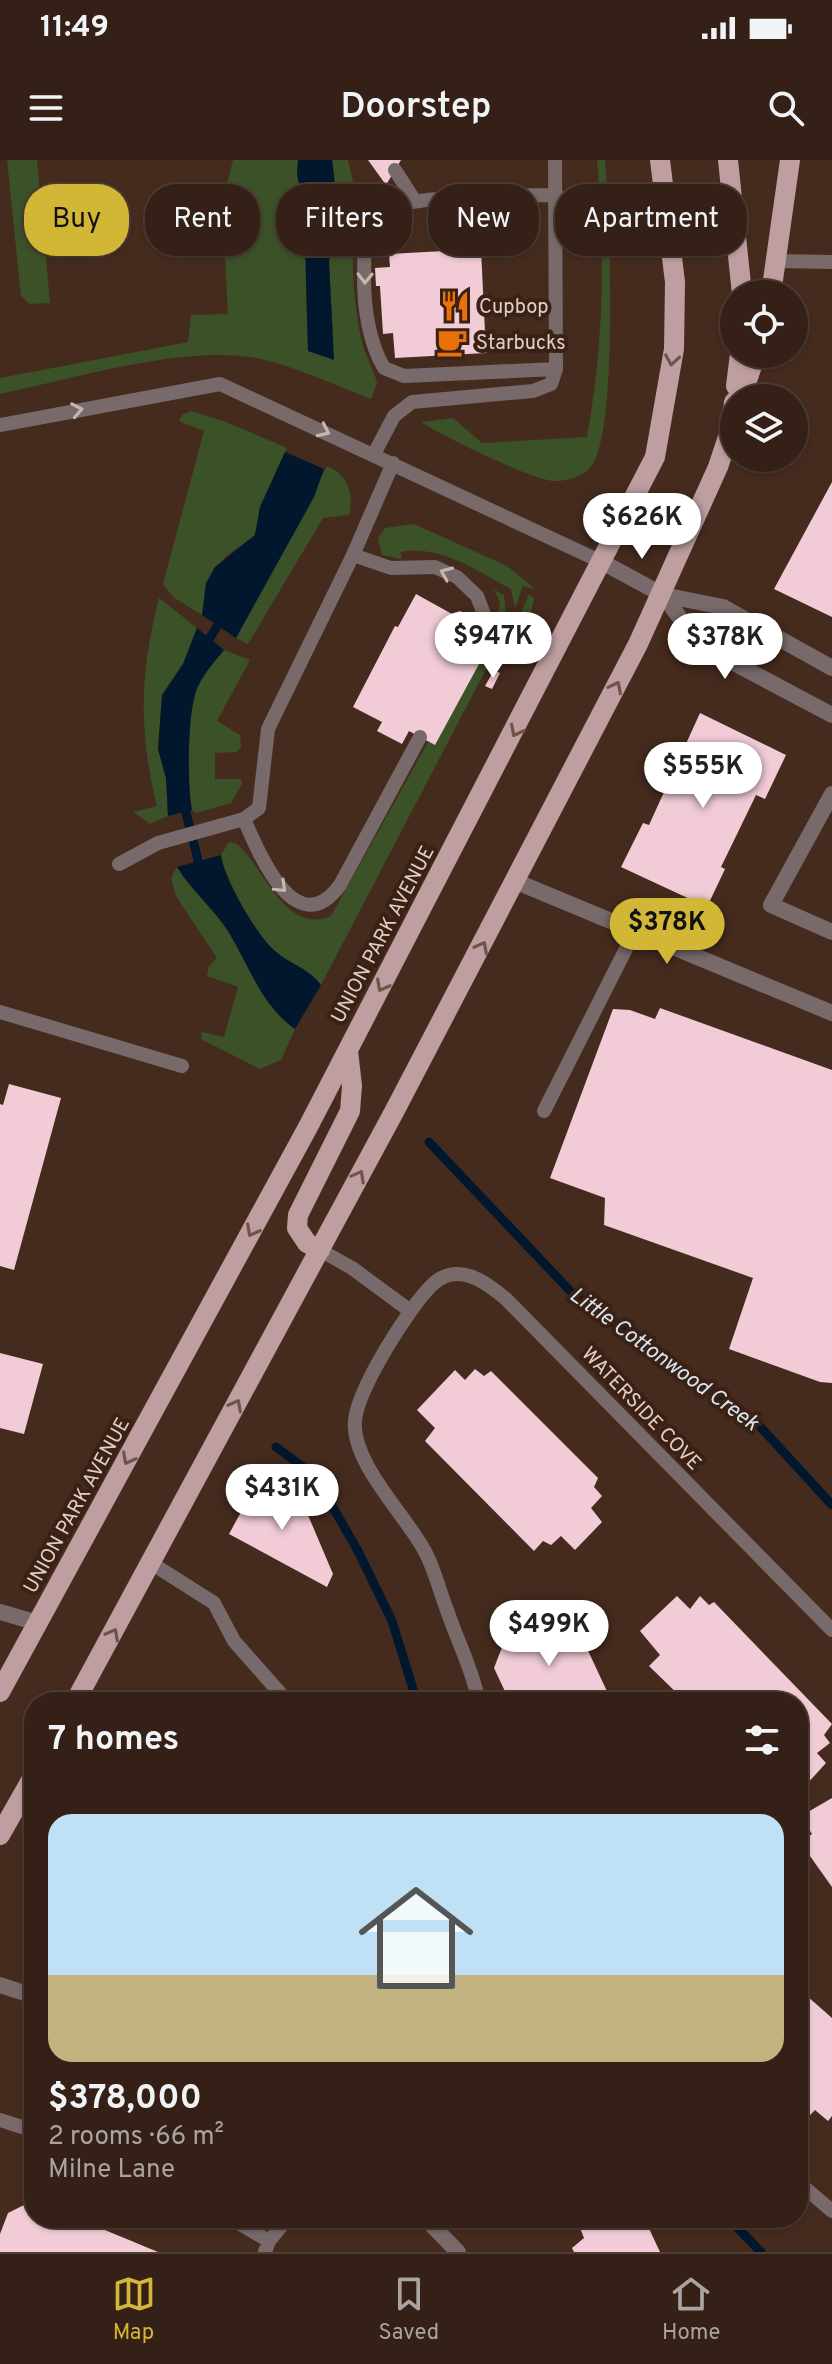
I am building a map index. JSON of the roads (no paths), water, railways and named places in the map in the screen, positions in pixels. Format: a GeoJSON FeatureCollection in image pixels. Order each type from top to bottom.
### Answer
{"type":"FeatureCollection","features":[{"type":"Feature","properties":{"kind":"main road","name":"UNION PARK AVENUE"},"geometry":{"type":"LineString","coordinates":[[0,1692],[348,1051],[655,457],[674,349],[675,282],[660,160]]}},
{"type":"Feature","properties":{"kind":"main road"},"geometry":{"type":"LineString","coordinates":[[728,160],[741,280]]}},
{"type":"Feature","properties":{"kind":"main road"},"geometry":{"type":"LineString","coordinates":[[774,280],[790,160]]}},
{"type":"Feature","properties":{"kind":"main road"},"geometry":{"type":"LineString","coordinates":[[80,1692],[517,882],[663,595],[720,461]]}},
{"type":"Feature","properties":{"kind":"main road"},"geometry":{"type":"LineString","coordinates":[[320,1250],[307,1243],[297,1228],[298,1215],[350,1111],[352,1086],[348,1051]]}},
{"type":"Feature","properties":{"kind":"main road"},"geometry":{"type":"LineString","coordinates":[[0,1835],[24,1793]]}},
{"type":"Feature","properties":{"kind":"street"},"geometry":{"type":"LineString","coordinates":[[602,562],[663,595],[723,607],[832,668]]}},
{"type":"Feature","properties":{"kind":"street"},"geometry":{"type":"LineString","coordinates":[[663,595],[700,645],[832,715]]}},
{"type":"Feature","properties":{"kind":"street"},"geometry":{"type":"LineString","coordinates":[[832,794],[771,905],[832,932]]}},
{"type":"Feature","properties":{"kind":"street"},"geometry":{"type":"LineString","coordinates":[[517,882],[832,1013]]}},
{"type":"Feature","properties":{"kind":"street"},"geometry":{"type":"LineString","coordinates":[[0,1612],[38,1623]]}},
{"type":"Feature","properties":{"kind":"street"},"geometry":{"type":"LineString","coordinates":[[0,1985],[24,1993]]}},
{"type":"Feature","properties":{"kind":"street"},"geometry":{"type":"LineString","coordinates":[[435,2228],[458,2252]]}},
{"type":"Feature","properties":{"kind":"lane"},"geometry":{"type":"LineString","coordinates":[[555,160],[556,184]]}},
{"type":"Feature","properties":{"kind":"lane"},"geometry":{"type":"LineString","coordinates":[[395,170],[415,201]]}},
{"type":"Feature","properties":{"kind":"lane"},"geometry":{"type":"LineString","coordinates":[[555,195],[415,201],[380,213],[370,225],[365,242],[364,289],[370,330],[384,368],[404,376],[556,369]]}},
{"type":"Feature","properties":{"kind":"lane"},"geometry":{"type":"LineString","coordinates":[[374,454],[394,416],[412,402],[533,391],[551,384],[556,369],[557,256]]}},
{"type":"Feature","properties":{"kind":"lane"},"geometry":{"type":"LineString","coordinates":[[778,261],[832,262]]}},
{"type":"Feature","properties":{"kind":"lane"},"geometry":{"type":"LineString","coordinates":[[0,425],[220,384],[602,562]]}},
{"type":"Feature","properties":{"kind":"lane"},"geometry":{"type":"LineString","coordinates":[[119,864],[158,843],[253,816],[262,797],[263,748],[268,729],[353,555],[393,463]]}},
{"type":"Feature","properties":{"kind":"lane"},"geometry":{"type":"LineString","coordinates":[[353,555],[391,568],[435,567],[469,585],[484,614],[465,656]]}},
{"type":"Feature","properties":{"kind":"lane"},"geometry":{"type":"LineString","coordinates":[[244,819],[264,866],[287,894],[308,904],[325,901],[340,885],[420,737]]}},
{"type":"Feature","properties":{"kind":"lane"},"geometry":{"type":"LineString","coordinates":[[544,1111],[635,931]]}},
{"type":"Feature","properties":{"kind":"lane"},"geometry":{"type":"LineString","coordinates":[[0,1012],[135,1049],[182,1066]]}},
{"type":"Feature","properties":{"kind":"lane"},"geometry":{"type":"LineString","coordinates":[[320,1250],[352,1268],[409,1310]]}},
{"type":"Feature","properties":{"kind":"lane","name":"WATERSIDE COVE"},"geometry":{"type":"LineString","coordinates":[[475,1692],[425,1550],[363,1458],[354,1422],[360,1401],[409,1310],[435,1282],[451,1275],[468,1274],[484,1281],[506,1299],[832,1630]]}},
{"type":"Feature","properties":{"kind":"lane"},"geometry":{"type":"LineString","coordinates":[[151,1563],[214,1603],[234,1641],[279,1692]]}},
{"type":"Feature","properties":{"kind":"lane"},"geometry":{"type":"LineString","coordinates":[[0,2120],[24,2128]]}},
{"type":"Feature","properties":{"kind":"lane"},"geometry":{"type":"LineString","coordinates":[[808,2191],[832,2211]]}},
{"type":"Feature","properties":{"kind":"lane"},"geometry":{"type":"LineString","coordinates":[[243,2228],[267,2246],[280,2228]]}},
{"type":"Feature","properties":{"kind":"water"},"geometry":{"type":"Polygon","coordinates":[[[298,160],[332,160],[335,184],[299,184],[298,160]]]}},
{"type":"Feature","properties":{"kind":"water"},"geometry":{"type":"Polygon","coordinates":[[[305,256],[330,256],[334,360],[308,351],[305,256]]]}},
{"type":"Feature","properties":{"kind":"water"},"geometry":{"type":"Polygon","coordinates":[[[285,452],[324,469],[314,497],[236,638],[202,615],[206,583],[215,567],[255,535],[260,507],[285,452]]]}},
{"type":"Feature","properties":{"kind":"water"},"geometry":{"type":"Polygon","coordinates":[[[197,628],[224,650],[204,676],[194,697],[189,747],[192,810],[168,816],[166,778],[158,749],[162,695],[183,664],[197,628]]]}},
{"type":"Feature","properties":{"kind":"water"},"geometry":{"type":"Polygon","coordinates":[[[221,855],[235,892],[268,945],[311,974],[321,985],[295,1029],[264,996],[228,931],[177,867],[221,855]]]}},
{"type":"Feature","properties":{"kind":"waterway","name":"Little Cottonwood Creek"},"geometry":{"type":"LineString","coordinates":[[204,648],[223,616]]}},
{"type":"Feature","properties":{"kind":"waterway","name":"Little Cottonwood Creek"},"geometry":{"type":"LineString","coordinates":[[183,801],[201,872]]}},
{"type":"Feature","properties":{"kind":"waterway","name":"Little Cottonwood Creek"},"geometry":{"type":"LineString","coordinates":[[429,1142],[574,1295],[756,1422],[832,1505]]}},
{"type":"Feature","properties":{"kind":"waterway"},"geometry":{"type":"LineString","coordinates":[[276,1447],[315,1476],[358,1551],[392,1621],[414,1692]]}},
{"type":"Feature","properties":{"kind":"waterway"},"geometry":{"type":"LineString","coordinates":[[738,2228],[761,2252]]}},
{"type":"Feature","properties":{"kind":"place","name":"Cupbop"},"geometry":{"type":"Point","coordinates":[455,306]}},
{"type":"Feature","properties":{"kind":"place","name":"Starbucks"},"geometry":{"type":"Point","coordinates":[452,342]}}]}
